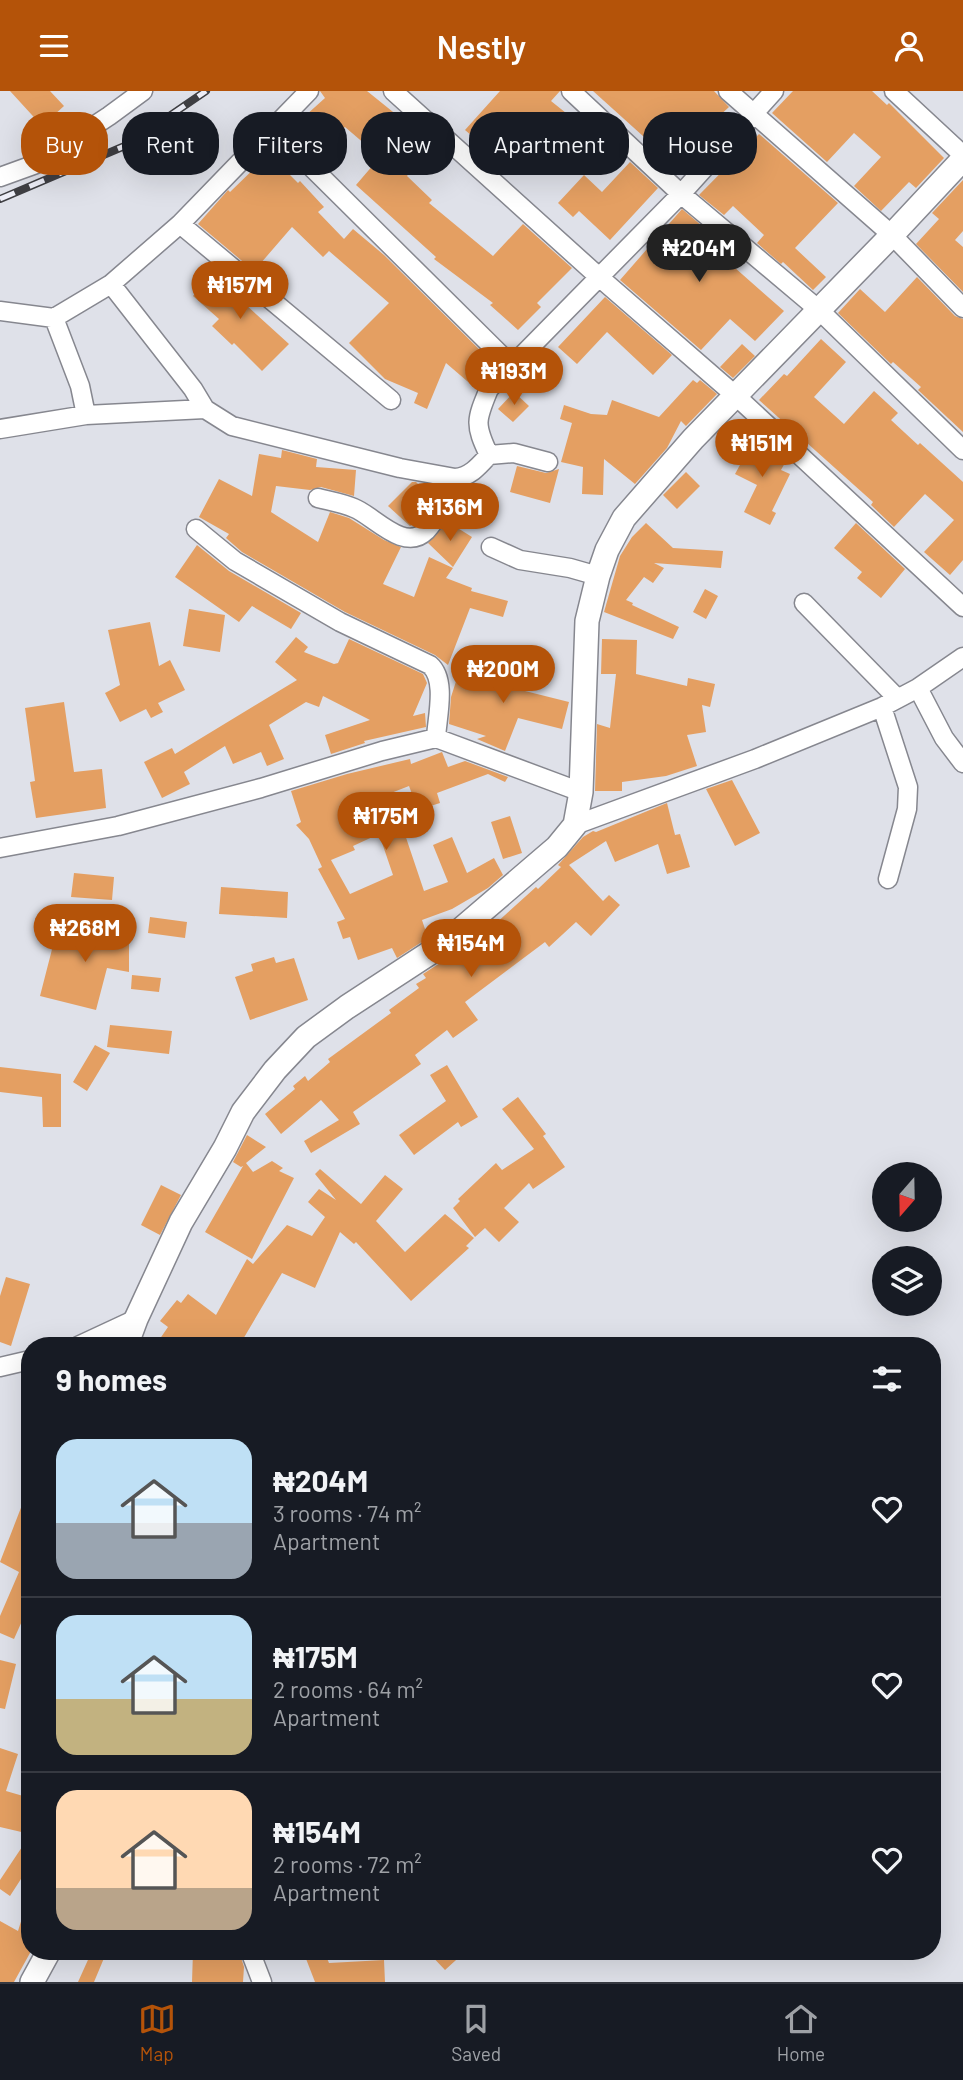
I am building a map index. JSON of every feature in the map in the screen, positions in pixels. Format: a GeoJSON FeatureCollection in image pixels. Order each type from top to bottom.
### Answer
{"type":"FeatureCollection","features":[{"type":"Feature","properties":{"kind":"street"},"geometry":{"type":"LineString","coordinates":[[0,177],[36,164],[143,91]]}},
{"type":"Feature","properties":{"kind":"street"},"geometry":{"type":"LineString","coordinates":[[290,112],[309,91]]}},
{"type":"Feature","properties":{"kind":"street"},"geometry":{"type":"LineString","coordinates":[[393,91],[599,277],[736,396],[963,607]]}},
{"type":"Feature","properties":{"kind":"street"},"geometry":{"type":"LineString","coordinates":[[571,91],[681,194],[819,310],[963,450]]}},
{"type":"Feature","properties":{"kind":"street"},"geometry":{"type":"LineString","coordinates":[[728,91],[750,112]]}},
{"type":"Feature","properties":{"kind":"street"},"geometry":{"type":"LineString","coordinates":[[756,112],[775,91]]}},
{"type":"Feature","properties":{"kind":"street"},"geometry":{"type":"LineString","coordinates":[[129,1337],[181,1222],[243,1112],[275,1070],[306,1037],[326,1022],[445,943],[557,847],[575,825],[581,792],[587,621],[597,576],[624,518],[693,439],[892,235],[963,157],[894,91]]}},
{"type":"Feature","properties":{"kind":"street"},"geometry":{"type":"LineString","coordinates":[[757,118],[892,235],[963,308]]}},
{"type":"Feature","properties":{"kind":"street"},"geometry":{"type":"LineString","coordinates":[[0,311],[54,318],[111,283],[180,223],[233,170]]}},
{"type":"Feature","properties":{"kind":"street"},"geometry":{"type":"LineString","coordinates":[[320,175],[511,365]]}},
{"type":"Feature","properties":{"kind":"street"},"geometry":{"type":"LineString","coordinates":[[489,455],[479,435],[477,417],[489,389],[698,175]]}},
{"type":"Feature","properties":{"kind":"street"},"geometry":{"type":"LineString","coordinates":[[180,223],[391,400]]}},
{"type":"Feature","properties":{"kind":"street"},"geometry":{"type":"LineString","coordinates":[[111,283],[205,408],[232,426],[400,468],[463,478]]}},
{"type":"Feature","properties":{"kind":"street"},"geometry":{"type":"LineString","coordinates":[[54,318],[80,386],[86,415]]}},
{"type":"Feature","properties":{"kind":"street"},"geometry":{"type":"LineString","coordinates":[[0,429],[86,415],[205,408]]}},
{"type":"Feature","properties":{"kind":"street"},"geometry":{"type":"LineString","coordinates":[[318,498],[357,508],[376,524],[411,537],[424,533],[463,478],[489,455],[514,453],[548,462]]}},
{"type":"Feature","properties":{"kind":"street"},"geometry":{"type":"LineString","coordinates":[[195,529],[235,561],[340,622],[430,665],[437,671],[439,684],[436,738]]}},
{"type":"Feature","properties":{"kind":"street"},"geometry":{"type":"LineString","coordinates":[[491,547],[520,560],[570,568],[597,576]]}},
{"type":"Feature","properties":{"kind":"street"},"geometry":{"type":"LineString","coordinates":[[804,603],[889,703],[908,787],[907,810],[888,879]]}},
{"type":"Feature","properties":{"kind":"street"},"geometry":{"type":"LineString","coordinates":[[575,825],[755,759],[889,703],[918,688],[963,657]]}},
{"type":"Feature","properties":{"kind":"street"},"geometry":{"type":"LineString","coordinates":[[918,688],[944,738],[963,763]]}},
{"type":"Feature","properties":{"kind":"street"},"geometry":{"type":"LineString","coordinates":[[0,848],[118,826],[436,738],[581,792]]}},
{"type":"Feature","properties":{"kind":"street"},"geometry":{"type":"LineString","coordinates":[[97,1337],[136,1319]]}},
{"type":"Feature","properties":{"kind":"street"},"geometry":{"type":"LineString","coordinates":[[0,1367],[21,1362]]}},
{"type":"Feature","properties":{"kind":"street"},"geometry":{"type":"LineString","coordinates":[[32,1982],[44,1960]]}},
{"type":"Feature","properties":{"kind":"street"},"geometry":{"type":"LineString","coordinates":[[253,1960],[262,1982]]}},
{"type":"Feature","properties":{"kind":"building"},"geometry":{"type":"Polygon","coordinates":[[[10,91],[50,91],[64,106],[57,112],[29,112],[10,91]]]}},
{"type":"Feature","properties":{"kind":"building"},"geometry":{"type":"Polygon","coordinates":[[[320,91],[367,91],[393,112],[361,112],[361,141],[347,129],[347,112],[309,112],[325,98],[320,91]]]}},
{"type":"Feature","properties":{"kind":"building"},"geometry":{"type":"Polygon","coordinates":[[[500,91],[560,91],[551,101],[565,112],[481,112],[500,91]]]}},
{"type":"Feature","properties":{"kind":"building"},"geometry":{"type":"Polygon","coordinates":[[[593,91],[714,91],[729,107],[724,112],[643,112],[643,136],[629,123],[629,112],[616,112],[593,91]]]}},
{"type":"Feature","properties":{"kind":"building"},"geometry":{"type":"Polygon","coordinates":[[[793,91],[872,91],[887,105],[889,103],[944,158],[916,188],[909,182],[881,211],[854,186],[881,157],[854,133],[827,162],[772,113],[793,91]]]}},
{"type":"Feature","properties":{"kind":"building"},"geometry":{"type":"Polygon","coordinates":[[[759,134],[838,203],[795,248],[826,277],[813,290],[783,262],[781,264],[757,243],[764,235],[733,206],[724,215],[699,195],[719,175],[757,175],[759,134]]]}},
{"type":"Feature","properties":{"kind":"building"},"geometry":{"type":"Polygon","coordinates":[[[629,163],[658,188],[610,240],[579,211],[573,217],[558,203],[584,175],[602,192],[618,175],[629,175],[629,163]]]}},
{"type":"Feature","properties":{"kind":"building"},"geometry":{"type":"Polygon","coordinates":[[[247,175],[290,175],[298,183],[300,181],[324,207],[318,212],[344,239],[353,229],[384,255],[494,364],[474,387],[446,363],[427,409],[414,403],[418,393],[385,379],[349,343],[389,303],[329,251],[323,257],[292,227],[254,271],[198,224],[228,190],[230,192],[247,175]]]}},
{"type":"Feature","properties":{"kind":"building"},"geometry":{"type":"Polygon","coordinates":[[[365,175],[408,175],[432,200],[429,203],[493,256],[523,224],[572,268],[537,303],[541,307],[518,330],[490,305],[493,303],[434,259],[436,257],[356,185],[365,175]]]}},
{"type":"Feature","properties":{"kind":"building"},"geometry":{"type":"Polygon","coordinates":[[[963,180],[963,231],[955,240],[963,247],[963,292],[916,244],[939,219],[932,213],[963,180]]]}},
{"type":"Feature","properties":{"kind":"building"},"geometry":{"type":"Polygon","coordinates":[[[682,209],[741,259],[734,267],[784,311],[755,341],[730,319],[701,350],[620,280],[682,209]]]}},
{"type":"Feature","properties":{"kind":"building"},"geometry":{"type":"Polygon","coordinates":[[[216,269],[238,287],[233,293],[289,344],[262,371],[212,326],[219,319],[193,296],[216,269]]]}},
{"type":"Feature","properties":{"kind":"building"},"geometry":{"type":"Polygon","coordinates":[[[917,277],[955,316],[963,319],[963,432],[918,390],[921,387],[893,362],[891,364],[838,313],[860,289],[885,312],[917,277]]]}},
{"type":"Feature","properties":{"kind":"building"},"geometry":{"type":"Polygon","coordinates":[[[605,297],[672,355],[653,375],[607,332],[577,364],[558,347],[605,297]]]}},
{"type":"Feature","properties":{"kind":"building"},"geometry":{"type":"Polygon","coordinates":[[[821,339],[846,362],[814,397],[844,424],[874,391],[898,413],[891,420],[963,482],[963,560],[950,575],[924,552],[954,520],[925,494],[894,527],[871,505],[873,502],[759,400],[784,374],[787,376],[821,339]]]}},
{"type":"Feature","properties":{"kind":"building"},"geometry":{"type":"Polygon","coordinates":[[[742,344],[755,356],[733,378],[720,367],[742,344]]]}},
{"type":"Feature","properties":{"kind":"building"},"geometry":{"type":"Polygon","coordinates":[[[693,380],[697,383],[700,380],[717,394],[686,426],[681,421],[667,448],[635,484],[604,459],[603,495],[582,494],[583,467],[561,462],[572,423],[560,419],[564,405],[591,414],[607,415],[612,400],[659,417],[693,380]]]}},
{"type":"Feature","properties":{"kind":"building"},"geometry":{"type":"Polygon","coordinates":[[[514,392],[529,406],[513,422],[498,409],[514,392]]]}},
{"type":"Feature","properties":{"kind":"building"},"geometry":{"type":"Polygon","coordinates":[[[746,436],[763,445],[761,448],[786,461],[781,470],[790,474],[772,511],[776,513],[770,525],[744,512],[757,485],[735,474],[746,454],[739,451],[746,436]]]}},
{"type":"Feature","properties":{"kind":"building"},"geometry":{"type":"Polygon","coordinates":[[[282,450],[317,459],[316,467],[356,470],[354,496],[321,487],[310,490],[276,486],[271,512],[318,542],[330,512],[349,518],[384,540],[401,547],[383,584],[414,597],[429,557],[453,568],[446,578],[472,588],[471,591],[508,601],[503,617],[470,608],[448,665],[435,655],[345,612],[242,552],[226,538],[229,534],[199,517],[219,479],[252,496],[259,454],[281,458],[282,450]]]}},
{"type":"Feature","properties":{"kind":"building"},"geometry":{"type":"Polygon","coordinates":[[[517,466],[546,473],[559,469],[550,503],[510,492],[517,466]]]}},
{"type":"Feature","properties":{"kind":"building"},"geometry":{"type":"Polygon","coordinates":[[[686,472],[700,486],[677,509],[663,495],[686,472]]]}},
{"type":"Feature","properties":{"kind":"building"},"geometry":{"type":"Polygon","coordinates":[[[412,482],[416,482],[435,500],[418,522],[410,526],[388,506],[412,482]]]}},
{"type":"Feature","properties":{"kind":"building"},"geometry":{"type":"Polygon","coordinates":[[[448,522],[472,537],[453,567],[428,543],[448,522]]]}},
{"type":"Feature","properties":{"kind":"building"},"geometry":{"type":"Polygon","coordinates":[[[646,523],[673,548],[723,551],[721,568],[654,563],[664,568],[653,583],[644,577],[626,600],[679,627],[673,639],[604,612],[620,556],[632,537],[646,523]]]}},
{"type":"Feature","properties":{"kind":"building"},"geometry":{"type":"Polygon","coordinates":[[[856,523],[905,569],[881,598],[857,578],[862,572],[834,548],[856,523]]]}},
{"type":"Feature","properties":{"kind":"building"},"geometry":{"type":"Polygon","coordinates":[[[197,545],[229,571],[301,613],[291,629],[252,606],[239,622],[175,577],[197,545]]]}},
{"type":"Feature","properties":{"kind":"building"},"geometry":{"type":"Polygon","coordinates":[[[705,589],[718,596],[706,619],[693,612],[705,589]]]}},
{"type":"Feature","properties":{"kind":"building"},"geometry":{"type":"Polygon","coordinates":[[[189,609],[225,615],[220,652],[183,646],[189,609]]]}},
{"type":"Feature","properties":{"kind":"building"},"geometry":{"type":"Polygon","coordinates":[[[150,622],[159,666],[170,660],[185,690],[158,703],[163,712],[151,718],[146,709],[120,722],[105,693],[120,685],[108,630],[150,622]]]}},
{"type":"Feature","properties":{"kind":"building"},"geometry":{"type":"Polygon","coordinates":[[[296,637],[308,647],[304,652],[334,664],[338,663],[349,639],[423,674],[427,683],[413,716],[425,713],[426,727],[364,741],[365,743],[331,754],[325,735],[370,720],[323,696],[319,707],[306,702],[269,725],[284,759],[267,766],[261,752],[233,764],[225,746],[184,772],[190,784],[162,798],[144,762],[172,748],[175,754],[297,680],[275,662],[296,637]]]}},
{"type":"Feature","properties":{"kind":"building"},"geometry":{"type":"Polygon","coordinates":[[[602,639],[637,640],[636,674],[687,686],[688,678],[715,684],[710,707],[702,705],[706,732],[687,735],[697,766],[666,776],[622,782],[622,791],[595,791],[597,724],[610,728],[616,674],[601,674],[602,639]]]}},
{"type":"Feature","properties":{"kind":"building"},"geometry":{"type":"Polygon","coordinates":[[[518,651],[537,659],[525,691],[569,702],[562,729],[518,718],[505,751],[477,739],[486,736],[449,724],[451,697],[459,672],[504,687],[518,651]]]}},
{"type":"Feature","properties":{"kind":"building"},"geometry":{"type":"Polygon","coordinates":[[[64,702],[74,772],[102,769],[106,808],[36,818],[30,782],[35,781],[25,708],[64,702]]]}},
{"type":"Feature","properties":{"kind":"building"},"geometry":{"type":"Polygon","coordinates":[[[442,752],[448,767],[465,761],[508,777],[505,782],[488,774],[437,793],[440,803],[418,810],[409,786],[391,793],[424,891],[448,882],[433,845],[452,837],[467,873],[494,858],[503,875],[488,888],[452,909],[422,920],[428,938],[397,958],[392,948],[358,960],[350,937],[343,939],[337,922],[345,919],[318,869],[322,867],[309,839],[296,825],[301,822],[291,791],[410,759],[411,764],[442,752]],[[379,834],[353,846],[355,850],[331,860],[350,894],[393,875],[379,834]]]}},
{"type":"Feature","properties":{"kind":"building"},"geometry":{"type":"Polygon","coordinates":[[[732,780],[760,833],[735,846],[706,789],[732,780]]]}},
{"type":"Feature","properties":{"kind":"building"},"geometry":{"type":"Polygon","coordinates":[[[667,803],[675,835],[680,834],[690,867],[667,874],[658,844],[615,862],[606,841],[569,865],[603,901],[609,895],[620,905],[591,936],[576,922],[549,947],[545,942],[465,1002],[478,1020],[453,1038],[447,1030],[415,1055],[421,1064],[353,1112],[360,1124],[311,1153],[304,1141],[339,1120],[321,1100],[281,1134],[265,1114],[295,1089],[293,1086],[305,1076],[308,1081],[330,1062],[328,1059],[391,1013],[389,1010],[419,988],[416,984],[426,978],[423,974],[454,954],[491,922],[494,925],[536,887],[538,889],[561,867],[558,865],[583,837],[667,803]]]}},
{"type":"Feature","properties":{"kind":"building"},"geometry":{"type":"Polygon","coordinates":[[[510,816],[522,853],[503,859],[491,822],[510,816]]]}},
{"type":"Feature","properties":{"kind":"building"},"geometry":{"type":"Polygon","coordinates":[[[74,873],[114,877],[112,900],[71,897],[74,873]]]}},
{"type":"Feature","properties":{"kind":"building"},"geometry":{"type":"Polygon","coordinates":[[[221,887],[288,892],[287,918],[219,914],[221,887]]]}},
{"type":"Feature","properties":{"kind":"building"},"geometry":{"type":"Polygon","coordinates":[[[150,917],[187,922],[185,938],[148,933],[150,917]]]}},
{"type":"Feature","properties":{"kind":"building"},"geometry":{"type":"Polygon","coordinates":[[[58,926],[102,937],[102,926],[129,926],[129,972],[107,968],[96,1010],[40,996],[58,926]]]}},
{"type":"Feature","properties":{"kind":"building"},"geometry":{"type":"Polygon","coordinates":[[[274,957],[276,963],[294,958],[308,1000],[250,1020],[235,977],[253,971],[251,964],[274,957]]]}},
{"type":"Feature","properties":{"kind":"building"},"geometry":{"type":"Polygon","coordinates":[[[132,975],[161,978],[159,992],[131,989],[132,975]]]}},
{"type":"Feature","properties":{"kind":"building"},"geometry":{"type":"Polygon","coordinates":[[[110,1025],[172,1031],[169,1054],[107,1047],[110,1025]]]}},
{"type":"Feature","properties":{"kind":"building"},"geometry":{"type":"Polygon","coordinates":[[[95,1045],[110,1053],[87,1091],[73,1082],[95,1045]]]}},
{"type":"Feature","properties":{"kind":"building"},"geometry":{"type":"Polygon","coordinates":[[[447,1065],[478,1117],[461,1127],[458,1122],[414,1155],[399,1135],[446,1101],[430,1075],[447,1065]]]}},
{"type":"Feature","properties":{"kind":"building"},"geometry":{"type":"Polygon","coordinates":[[[0,1067],[61,1074],[61,1127],[43,1127],[42,1097],[0,1092],[0,1067]]]}},
{"type":"Feature","properties":{"kind":"building"},"geometry":{"type":"Polygon","coordinates":[[[518,1097],[546,1134],[543,1136],[565,1167],[533,1189],[529,1183],[504,1208],[519,1222],[499,1242],[485,1228],[475,1237],[453,1208],[460,1201],[458,1199],[496,1163],[502,1170],[534,1149],[502,1109],[518,1097]]]}},
{"type":"Feature","properties":{"kind":"building"},"geometry":{"type":"Polygon","coordinates":[[[247,1135],[266,1147],[246,1163],[253,1172],[272,1161],[283,1168],[279,1171],[294,1178],[252,1259],[205,1232],[243,1166],[233,1162],[247,1135]]]}},
{"type":"Feature","properties":{"kind":"building"},"geometry":{"type":"Polygon","coordinates":[[[320,1169],[361,1204],[385,1175],[403,1189],[376,1221],[405,1252],[445,1214],[474,1238],[466,1246],[469,1248],[411,1301],[356,1242],[354,1244],[340,1232],[315,1288],[282,1273],[244,1337],[161,1337],[168,1327],[160,1321],[177,1300],[181,1303],[188,1294],[216,1315],[247,1259],[253,1264],[287,1225],[312,1236],[325,1217],[308,1202],[319,1189],[336,1200],[315,1174],[320,1169]]]}},
{"type":"Feature","properties":{"kind":"building"},"geometry":{"type":"Polygon","coordinates":[[[161,1185],[181,1195],[160,1235],[141,1225],[161,1185]]]}},
{"type":"Feature","properties":{"kind":"building"},"geometry":{"type":"Polygon","coordinates":[[[6,1277],[30,1284],[11,1346],[0,1342],[0,1296],[6,1277]]]}},
{"type":"Feature","properties":{"kind":"building"},"geometry":{"type":"Polygon","coordinates":[[[21,1508],[21,1623],[14,1639],[0,1633],[0,1616],[19,1572],[0,1562],[21,1508]]]}},
{"type":"Feature","properties":{"kind":"building"},"geometry":{"type":"Polygon","coordinates":[[[0,1660],[16,1664],[5,1709],[0,1708],[0,1660]]]}},
{"type":"Feature","properties":{"kind":"building"},"geometry":{"type":"Polygon","coordinates":[[[0,1748],[18,1754],[6,1791],[21,1795],[21,1832],[0,1827],[0,1748]]]}},
{"type":"Feature","properties":{"kind":"building"},"geometry":{"type":"Polygon","coordinates":[[[21,1848],[21,1879],[10,1896],[0,1889],[0,1880],[21,1848]]]}},
{"type":"Feature","properties":{"kind":"building"},"geometry":{"type":"Polygon","coordinates":[[[0,1921],[18,1931],[21,1921],[21,1960],[26,1960],[14,1982],[0,1982],[0,1921]]]}},
{"type":"Feature","properties":{"kind":"building"},"geometry":{"type":"Polygon","coordinates":[[[88,1960],[103,1960],[94,1982],[78,1982],[88,1960]]]}},
{"type":"Feature","properties":{"kind":"building"},"geometry":{"type":"Polygon","coordinates":[[[193,1960],[242,1960],[243,1982],[192,1982],[193,1960]]]}},
{"type":"Feature","properties":{"kind":"building"},"geometry":{"type":"Polygon","coordinates":[[[306,1960],[328,1960],[329,1963],[384,1960],[385,1982],[315,1982],[306,1960]]]}},
{"type":"Feature","properties":{"kind":"building"},"geometry":{"type":"Polygon","coordinates":[[[436,1960],[456,1960],[445,1970],[436,1960]]]}},
{"type":"Feature","properties":{"kind":"railway"},"geometry":{"type":"LineString","coordinates":[[0,199],[127,145],[206,91]]}}]}
